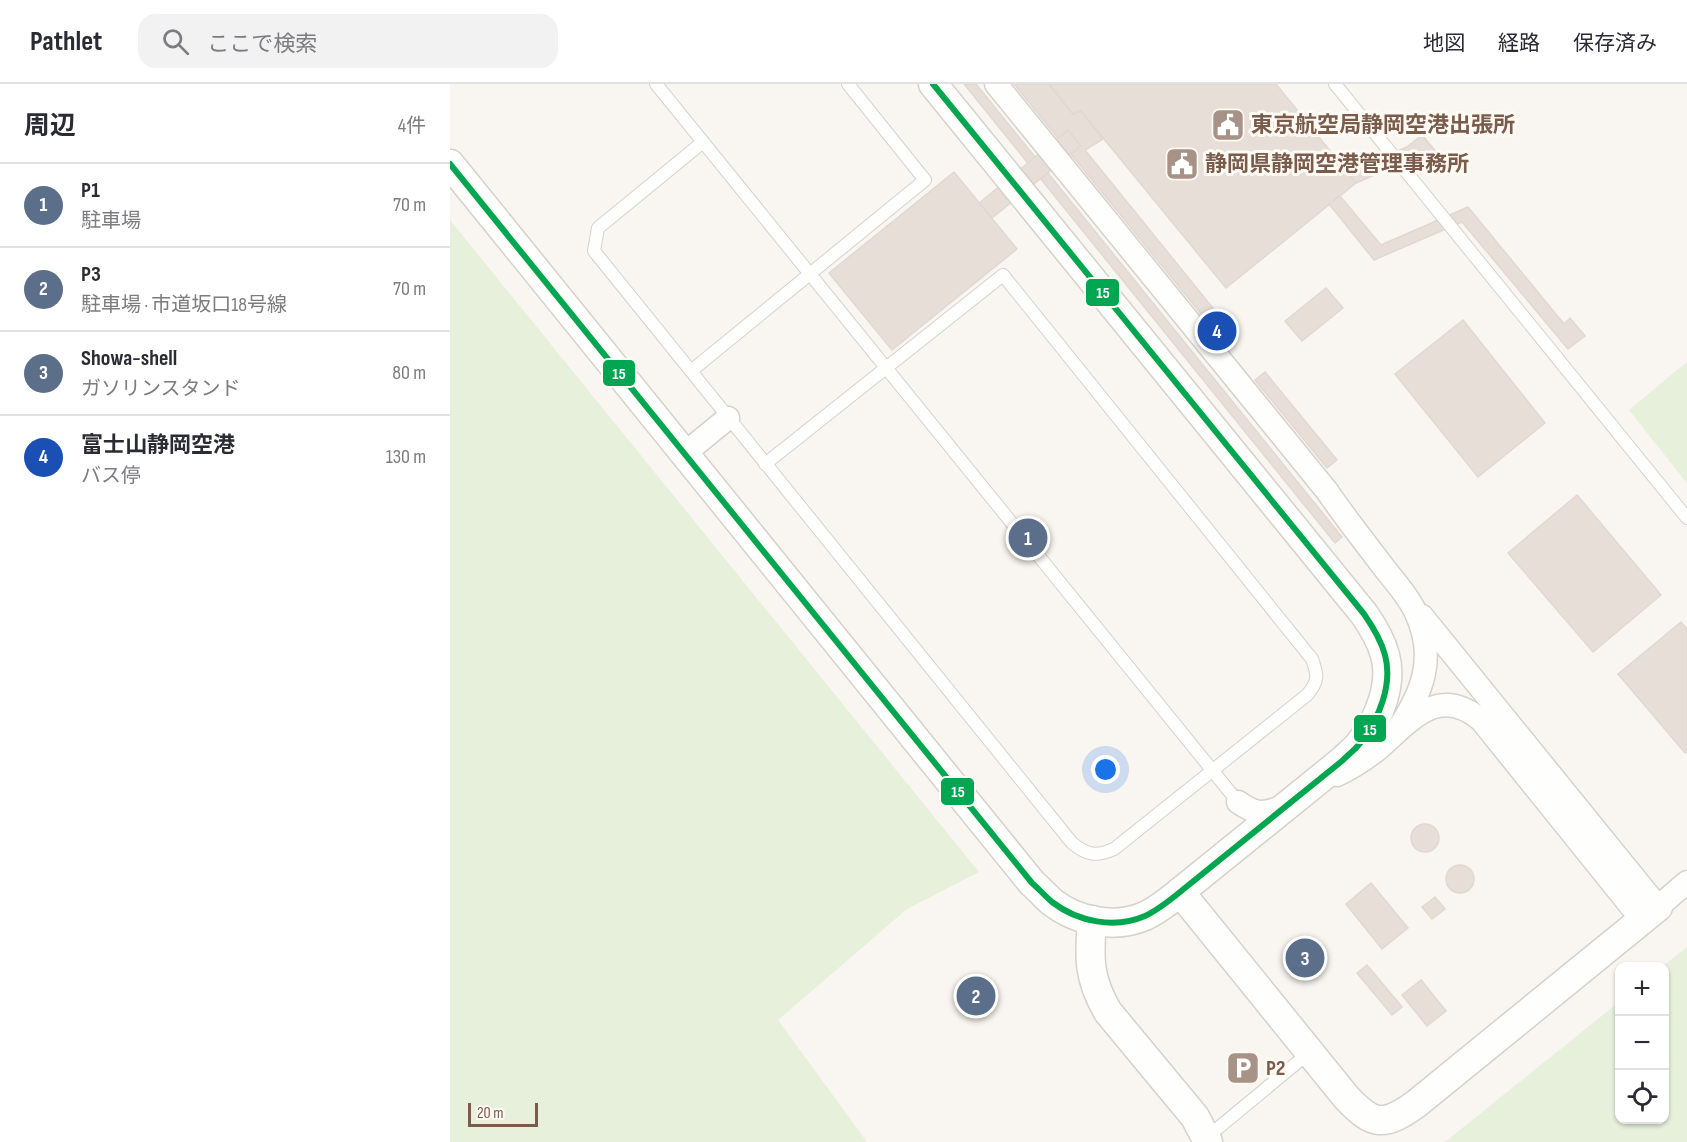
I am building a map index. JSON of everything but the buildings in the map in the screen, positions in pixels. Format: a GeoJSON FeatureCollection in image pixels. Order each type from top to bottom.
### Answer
{"type":"FeatureCollection","features":[{"type":"Feature","properties":{"kind":"street"},"geometry":{"type":"LineString","coordinates":[[450,164],[1032,883],[1053,903],[1073,914],[1110,923],[1128,922],[1145,916],[1162,906],[1300,796],[1354,749],[1372,725],[1382,702],[1386,680],[1386,657],[1377,634],[1365,614],[933,84]]}},
{"type":"Feature","properties":{"kind":"street"},"geometry":{"type":"LineString","coordinates":[[996,84],[1327,491],[1347,521],[1650,914]]}},
{"type":"Feature","properties":{"kind":"street"},"geometry":{"type":"LineString","coordinates":[[684,454],[728,418]]}},
{"type":"Feature","properties":{"kind":"street"},"geometry":{"type":"LineString","coordinates":[[1396,732],[1418,695],[1427,655],[1424,634],[1416,612],[1401,589]]}},
{"type":"Feature","properties":{"kind":"street"},"geometry":{"type":"LineString","coordinates":[[1238,802],[1256,812],[1266,812],[1359,764],[1418,714],[1430,707],[1452,705],[1472,712],[1481,720],[1650,914]]}},
{"type":"Feature","properties":{"kind":"street"},"geometry":{"type":"LineString","coordinates":[[1180,892],[1359,1111],[1373,1119],[1388,1121],[1416,1104],[1687,882]]}},
{"type":"Feature","properties":{"kind":"street"},"geometry":{"type":"LineString","coordinates":[[1092,920],[1090,962],[1098,995],[1108,1012],[1195,1117],[1207,1140]]}},
{"type":"Feature","properties":{"kind":"lane"},"geometry":{"type":"LineString","coordinates":[[656,84],[1238,802]]}},
{"type":"Feature","properties":{"kind":"lane"},"geometry":{"type":"LineString","coordinates":[[691,371],[925,180],[848,84]]}},
{"type":"Feature","properties":{"kind":"lane"},"geometry":{"type":"LineString","coordinates":[[1335,84],[1687,518]]}},
{"type":"Feature","properties":{"kind":"lane"},"geometry":{"type":"LineString","coordinates":[[703,142],[598,228],[594,251],[765,464],[1072,843],[1082,851],[1093,854],[1114,849],[1307,695],[1315,686],[1317,673],[1312,659],[1003,275],[765,464]]}},
{"type":"Feature","properties":{"kind":"lane"},"geometry":{"type":"LineString","coordinates":[[1207,1140],[1310,1052]]}},
{"type":"Feature","properties":{"kind":"green space"},"geometry":{"type":"Polygon","coordinates":[[[450,220],[979,872],[907,909],[778,1020],[867,1142],[450,1142],[450,220]]]}},
{"type":"Feature","properties":{"kind":"green space"},"geometry":{"type":"Polygon","coordinates":[[[1687,362],[1687,483],[1629,410],[1687,362]]]}},
{"type":"Feature","properties":{"kind":"green space"},"geometry":{"type":"Polygon","coordinates":[[[1687,947],[1687,1142],[1445,1142],[1615,1005],[1615,1124],[1669,1124],[1668,962],[1687,947]]]}},
{"type":"Feature","properties":{"kind":"transit line","name":"15"},"geometry":{"type":"LineString","coordinates":[[450,164],[1032,883],[1062,909],[1085,919],[1109,923],[1133,920],[1150,914],[1168,902],[1357,747],[1368,733],[1383,701],[1387,678],[1385,655],[1364,614],[933,84]]}},
{"type":"Feature","properties":{"kind":"place","name":"東京航空局静岡空港出張所"},"geometry":{"type":"Point","coordinates":[1228,125]}},
{"type":"Feature","properties":{"kind":"place","name":"静岡県静岡空港管理事務所"},"geometry":{"type":"Point","coordinates":[1182,164]}},
{"type":"Feature","properties":{"kind":"place","name":"富士山静岡空港"},"geometry":{"type":"Point","coordinates":[1217,331]}},
{"type":"Feature","properties":{"kind":"place","name":"P1"},"geometry":{"type":"Point","coordinates":[1028,538]}},
{"type":"Feature","properties":{"kind":"place","name":"Showa-shell"},"geometry":{"type":"Point","coordinates":[1305,958]}},
{"type":"Feature","properties":{"kind":"place","name":"P3"},"geometry":{"type":"Point","coordinates":[976,996]}},
{"type":"Feature","properties":{"kind":"place","name":"P2"},"geometry":{"type":"Point","coordinates":[1243,1068]}}]}
